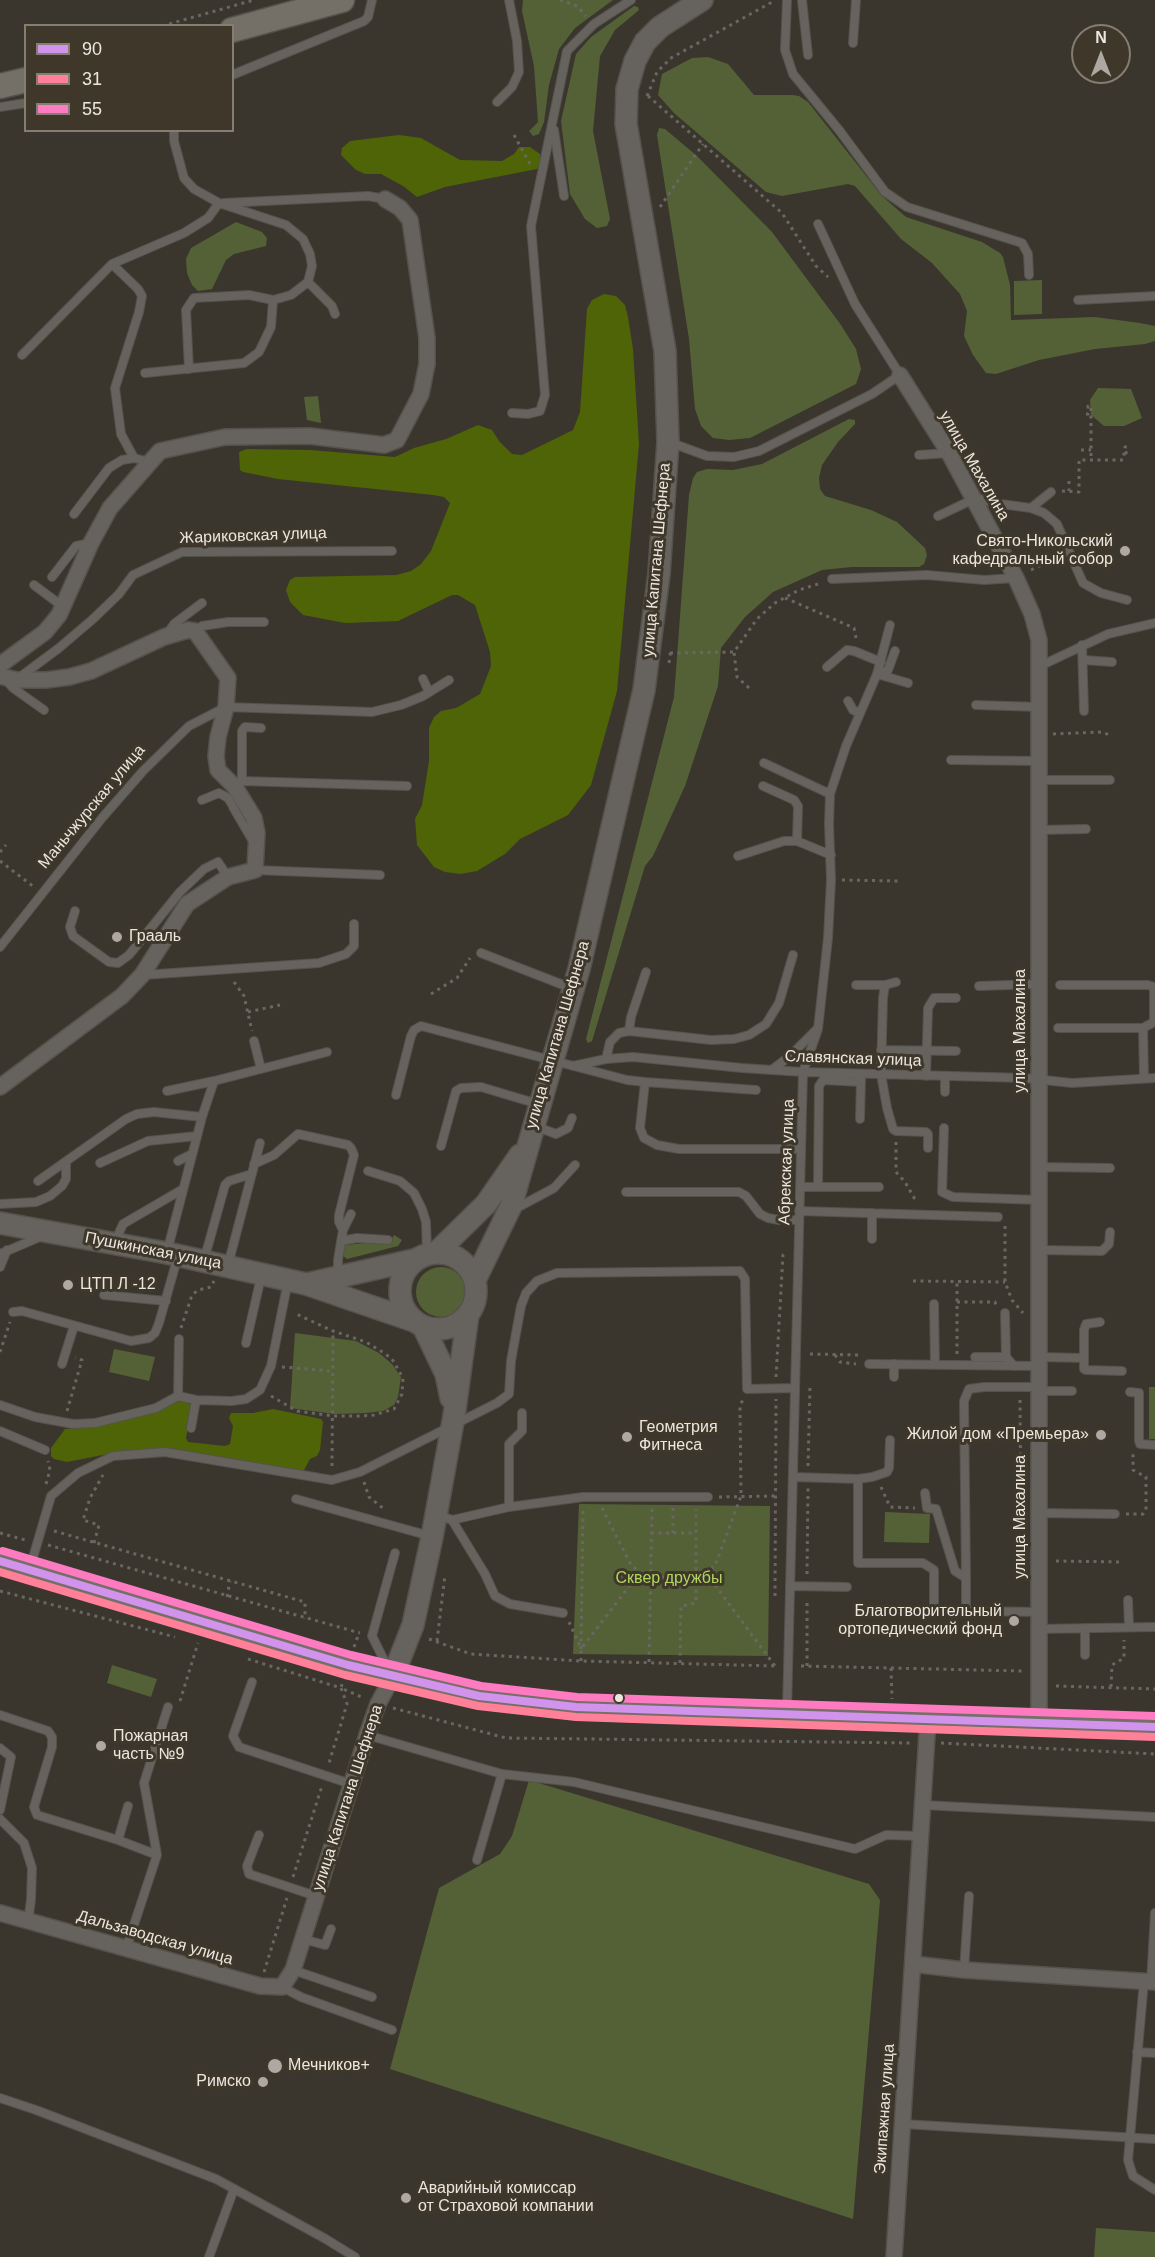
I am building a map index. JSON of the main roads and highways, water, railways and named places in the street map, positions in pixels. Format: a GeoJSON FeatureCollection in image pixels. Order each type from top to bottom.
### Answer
{"type":"FeatureCollection","features":[{"type":"Feature","properties":{"kind":"main road"},"geometry":{"type":"LineString","coordinates":[[234,29],[342,0]]}},
{"type":"Feature","properties":{"kind":"main road","name":"улица Капитана Шефнера"},"geometry":{"type":"LineString","coordinates":[[475,1280],[509,1212],[573,989],[644,690],[659,574],[668,442],[665,351],[626,124],[627,89],[635,61],[645,42],[660,27],[702,0]]}},
{"type":"Feature","properties":{"kind":"main road"},"geometry":{"type":"LineString","coordinates":[[0,86],[24,80]]}},
{"type":"Feature","properties":{"kind":"main road","name":"улица Капитана Шефнера"},"geometry":{"type":"LineString","coordinates":[[426,1255],[486,1204],[531,1134]]}},
{"type":"Feature","properties":{"kind":"main road","name":"Пушкинская улица"},"geometry":{"type":"LineString","coordinates":[[0,1223],[173,1254],[297,1282],[419,1324]]}},
{"type":"Feature","properties":{"kind":"main road"},"geometry":{"type":"LineString","coordinates":[[426,1255],[454,1255],[467,1265],[475,1280],[477,1292],[474,1304],[459,1323],[448,1328],[435,1329],[419,1324],[403,1308],[399,1290],[403,1274],[426,1255]]}},
{"type":"Feature","properties":{"kind":"main road","name":"Пушкинская улица"},"geometry":{"type":"LineString","coordinates":[[297,1282],[338,1277],[426,1255]]}},
{"type":"Feature","properties":{"kind":"main road","name":"улица Капитана Шефнера"},"geometry":{"type":"LineString","coordinates":[[393,1676],[413,1625],[432,1537],[444,1517],[453,1421],[468,1314]]}},
{"type":"Feature","properties":{"kind":"main road","name":"улица Капитана Шефнера"},"geometry":{"type":"LineString","coordinates":[[419,1324],[446,1374],[453,1421]]}},
{"type":"Feature","properties":{"kind":"main road"},"geometry":{"type":"LineString","coordinates":[[0,1561],[348,1665],[479,1696],[576,1707],[1155,1727]]}},
{"type":"Feature","properties":{"kind":"place","name":"Свято-Никольский кафедральный собор"},"geometry":{"type":"Point","coordinates":[1125,551]}},
{"type":"Feature","properties":{"kind":"place","name":"Грааль"},"geometry":{"type":"Point","coordinates":[117,937]}},
{"type":"Feature","properties":{"kind":"place","name":"ЦТП Л -12"},"geometry":{"type":"Point","coordinates":[68,1285]}},
{"type":"Feature","properties":{"kind":"place","name":"Жилой дом «Премьера»"},"geometry":{"type":"Point","coordinates":[1101,1435]}},
{"type":"Feature","properties":{"kind":"place","name":"Геометрия Фитнеса"},"geometry":{"type":"Point","coordinates":[627,1437]}},
{"type":"Feature","properties":{"kind":"place","name":"Благотворительный ортопедический фонд"},"geometry":{"type":"Point","coordinates":[1014,1621]}},
{"type":"Feature","properties":{"kind":"place","name":"Пожарная часть №9"},"geometry":{"type":"Point","coordinates":[101,1746]}},
{"type":"Feature","properties":{"kind":"place","name":"Мечников+"},"geometry":{"type":"Point","coordinates":[275,2066]}},
{"type":"Feature","properties":{"kind":"place","name":"Римско"},"geometry":{"type":"Point","coordinates":[263,2082]}},
{"type":"Feature","properties":{"kind":"place","name":"Аварийный комиссар от Страховой компании"},"geometry":{"type":"Point","coordinates":[406,2198]}},
{"type":"Feature","properties":{"kind":"park label","name":"Сквер дружбы"},"geometry":{"type":"Point","coordinates":[669,1579]}}]}
